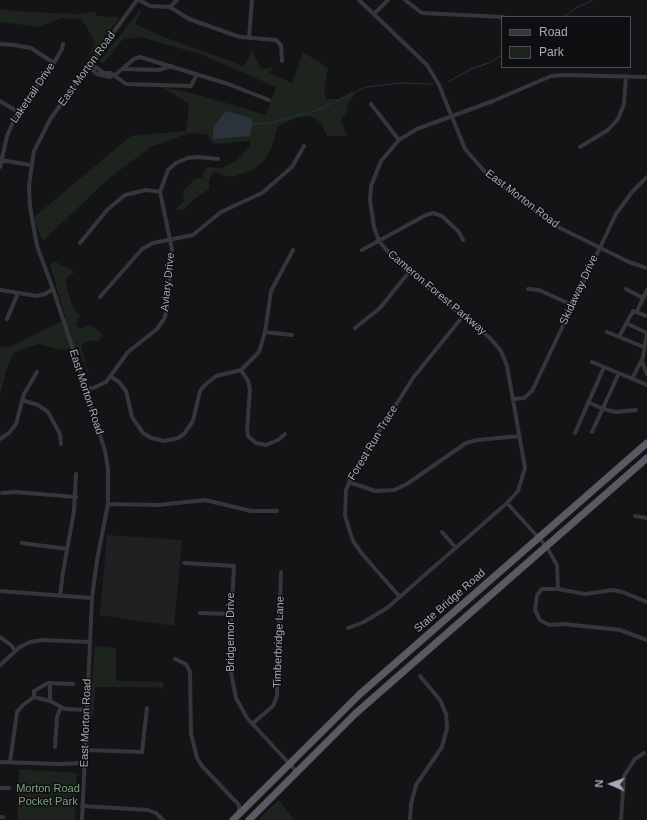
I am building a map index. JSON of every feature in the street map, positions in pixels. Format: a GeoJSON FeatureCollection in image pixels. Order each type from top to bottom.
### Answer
{"type":"FeatureCollection","features":[{"type":"Feature","properties":{"kind":"highway","name":"State Bridge Road"},"geometry":{"type":"LineString","coordinates":[[233,820],[360,694],[647,443]]}},
{"type":"Feature","properties":{"kind":"highway","name":"State Bridge Road"},"geometry":{"type":"LineString","coordinates":[[249,820],[355,714],[520,570],[548,548],[647,458]]}},
{"type":"Feature","properties":{"kind":"highway","name":"State Bridge Road"},"geometry":{"type":"LineString","coordinates":[[241,804],[265,784],[273,780]]}},
{"type":"Feature","properties":{"kind":"street"},"geometry":{"type":"LineString","coordinates":[[170,7],[177,0]]}},
{"type":"Feature","properties":{"kind":"street"},"geometry":{"type":"LineString","coordinates":[[248,38],[252,0]]}},
{"type":"Feature","properties":{"kind":"street","name":"East Morton Road"},"geometry":{"type":"LineString","coordinates":[[359,0],[427,65],[439,85],[465,149],[486,173],[518,199],[560,228],[647,268]]}},
{"type":"Feature","properties":{"kind":"street"},"geometry":{"type":"LineString","coordinates":[[374,14],[388,0]]}},
{"type":"Feature","properties":{"kind":"street"},"geometry":{"type":"LineString","coordinates":[[405,0],[422,13],[501,17]]}},
{"type":"Feature","properties":{"kind":"street"},"geometry":{"type":"LineString","coordinates":[[136,1],[150,6],[170,7],[189,19],[229,34],[279,42],[282,50],[282,61]]}},
{"type":"Feature","properties":{"kind":"street","name":"East Morton Road"},"geometry":{"type":"LineString","coordinates":[[82,820],[92,598],[97,560],[108,504],[109,482],[106,456],[86,389],[37,246],[32,226],[29,186],[31,165],[40,137],[51,118],[136,1]]}},
{"type":"Feature","properties":{"kind":"street"},"geometry":{"type":"LineString","coordinates":[[0,44],[31,48],[54,63]]}},
{"type":"Feature","properties":{"kind":"street","name":"Laketrail Drive"},"geometry":{"type":"LineString","coordinates":[[0,167],[7,136],[18,112],[54,63],[62,49],[63,44]]}},
{"type":"Feature","properties":{"kind":"street"},"geometry":{"type":"LineString","coordinates":[[88,66],[102,76],[110,77],[115,75],[138,57],[228,84],[269,100]]}},
{"type":"Feature","properties":{"kind":"street"},"geometry":{"type":"LineString","coordinates":[[122,69],[159,70],[171,66]]}},
{"type":"Feature","properties":{"kind":"street"},"geometry":{"type":"LineString","coordinates":[[115,75],[126,84],[191,86],[197,74]]}},
{"type":"Feature","properties":{"kind":"street","name":"Cameron Forest Parkway"},"geometry":{"type":"LineString","coordinates":[[348,628],[376,616],[400,597],[507,503],[518,490],[524,475],[525,461],[507,366],[501,351],[490,338],[391,257],[379,241],[370,214],[371,186],[381,161],[399,140],[417,129],[551,76],[564,74],[647,77]]}},
{"type":"Feature","properties":{"kind":"street"},"geometry":{"type":"LineString","coordinates":[[580,147],[608,130],[618,119],[624,104],[626,76]]}},
{"type":"Feature","properties":{"kind":"street"},"geometry":{"type":"LineString","coordinates":[[0,101],[18,112]]}},
{"type":"Feature","properties":{"kind":"street"},"geometry":{"type":"LineString","coordinates":[[371,104],[399,140]]}},
{"type":"Feature","properties":{"kind":"street"},"geometry":{"type":"LineString","coordinates":[[100,297],[142,249],[153,243],[193,235],[221,212],[262,194],[292,167],[304,146]]}},
{"type":"Feature","properties":{"kind":"street"},"geometry":{"type":"LineString","coordinates":[[80,243],[107,210],[125,195],[146,190],[160,192],[168,170],[176,163],[188,158],[198,157],[218,159]]}},
{"type":"Feature","properties":{"kind":"street"},"geometry":{"type":"LineString","coordinates":[[1,160],[31,165]]}},
{"type":"Feature","properties":{"kind":"street","name":"Skidaway Drive"},"geometry":{"type":"LineString","coordinates":[[514,399],[524,398],[532,391],[599,247],[624,203],[647,177]]}},
{"type":"Feature","properties":{"kind":"street","name":"Aviary Drive"},"geometry":{"type":"LineString","coordinates":[[86,389],[93,388],[106,382],[128,352],[157,329],[164,319],[167,310],[168,285],[172,258],[171,240],[160,192]]}},
{"type":"Feature","properties":{"kind":"street"},"geometry":{"type":"LineString","coordinates":[[362,250],[426,215],[433,213],[442,216],[459,232],[462,240]]}},
{"type":"Feature","properties":{"kind":"street"},"geometry":{"type":"LineString","coordinates":[[110,376],[119,382],[126,391],[132,417],[138,428],[151,438],[165,441],[178,438],[189,429],[193,421],[200,392],[205,385],[216,376],[241,370],[259,352],[266,332],[271,291],[293,250]]}},
{"type":"Feature","properties":{"kind":"street"},"geometry":{"type":"LineString","coordinates":[[355,328],[380,308],[409,272]]}},
{"type":"Feature","properties":{"kind":"street"},"geometry":{"type":"LineString","coordinates":[[0,290],[37,296],[46,294],[53,289]]}},
{"type":"Feature","properties":{"kind":"street"},"geometry":{"type":"LineString","coordinates":[[528,289],[539,290],[572,305]]}},
{"type":"Feature","properties":{"kind":"street"},"geometry":{"type":"LineString","coordinates":[[626,289],[643,298]]}},
{"type":"Feature","properties":{"kind":"street"},"geometry":{"type":"LineString","coordinates":[[619,337],[632,313],[637,311],[647,290]]}},
{"type":"Feature","properties":{"kind":"street"},"geometry":{"type":"LineString","coordinates":[[7,319],[18,293]]}},
{"type":"Feature","properties":{"kind":"street"},"geometry":{"type":"LineString","coordinates":[[637,311],[647,316]]}},
{"type":"Feature","properties":{"kind":"street","name":"Forest Run Trace"},"geometry":{"type":"LineString","coordinates":[[400,597],[356,551],[345,516],[345,499],[349,482],[355,469],[413,378],[463,316]]}},
{"type":"Feature","properties":{"kind":"street"},"geometry":{"type":"LineString","coordinates":[[630,325],[647,333],[642,359],[632,379]]}},
{"type":"Feature","properties":{"kind":"street"},"geometry":{"type":"LineString","coordinates":[[266,332],[292,335]]}},
{"type":"Feature","properties":{"kind":"street"},"geometry":{"type":"LineString","coordinates":[[607,332],[644,347]]}},
{"type":"Feature","properties":{"kind":"street"},"geometry":{"type":"LineString","coordinates":[[642,359],[647,374]]}},
{"type":"Feature","properties":{"kind":"street"},"geometry":{"type":"LineString","coordinates":[[592,362],[647,385]]}},
{"type":"Feature","properties":{"kind":"street"},"geometry":{"type":"LineString","coordinates":[[574,433],[604,367]]}},
{"type":"Feature","properties":{"kind":"street"},"geometry":{"type":"LineString","coordinates":[[241,370],[248,381],[250,389],[247,430],[248,436],[256,443],[266,445],[285,434]]}},
{"type":"Feature","properties":{"kind":"street"},"geometry":{"type":"LineString","coordinates":[[0,439],[9,434],[16,424],[20,414],[22,400],[27,388],[37,372]]}},
{"type":"Feature","properties":{"kind":"street"},"geometry":{"type":"LineString","coordinates":[[592,432],[619,373]]}},
{"type":"Feature","properties":{"kind":"street"},"geometry":{"type":"LineString","coordinates":[[22,400],[38,405],[48,412],[60,434],[61,444]]}},
{"type":"Feature","properties":{"kind":"street"},"geometry":{"type":"LineString","coordinates":[[588,402],[603,409],[620,412],[636,410]]}},
{"type":"Feature","properties":{"kind":"street"},"geometry":{"type":"LineString","coordinates":[[349,482],[375,491],[394,490],[407,484],[466,443],[477,440],[520,436]]}},
{"type":"Feature","properties":{"kind":"street"},"geometry":{"type":"LineString","coordinates":[[60,596],[76,498],[76,474]]}},
{"type":"Feature","properties":{"kind":"street"},"geometry":{"type":"LineString","coordinates":[[2,493],[15,492],[76,498]]}},
{"type":"Feature","properties":{"kind":"street"},"geometry":{"type":"LineString","coordinates":[[108,504],[158,505],[205,500],[251,511],[277,511]]}},
{"type":"Feature","properties":{"kind":"street"},"geometry":{"type":"LineString","coordinates":[[507,503],[538,539],[548,548],[557,565],[558,589]]}},
{"type":"Feature","properties":{"kind":"street"},"geometry":{"type":"LineString","coordinates":[[635,516],[647,518]]}},
{"type":"Feature","properties":{"kind":"street"},"geometry":{"type":"LineString","coordinates":[[442,532],[456,548]]}},
{"type":"Feature","properties":{"kind":"street"},"geometry":{"type":"LineString","coordinates":[[22,543],[67,548]]}},
{"type":"Feature","properties":{"kind":"street","name":"Bridgemor Drive"},"geometry":{"type":"LineString","coordinates":[[184,563],[234,566],[230,614],[229,662],[230,674],[236,698],[252,724],[297,772]]}},
{"type":"Feature","properties":{"kind":"street","name":"Timberbridge Lane"},"geometry":{"type":"LineString","coordinates":[[252,724],[273,706],[277,696],[282,572]]}},
{"type":"Feature","properties":{"kind":"street"},"geometry":{"type":"LineString","coordinates":[[647,602],[613,590],[591,594],[558,589],[542,590],[537,595],[535,610],[544,623],[549,625],[564,624],[620,630],[647,640]]}},
{"type":"Feature","properties":{"kind":"street"},"geometry":{"type":"LineString","coordinates":[[0,591],[92,598]]}},
{"type":"Feature","properties":{"kind":"street"},"geometry":{"type":"LineString","coordinates":[[200,613],[230,614]]}},
{"type":"Feature","properties":{"kind":"street"},"geometry":{"type":"LineString","coordinates":[[0,638],[11,645],[15,651]]}},
{"type":"Feature","properties":{"kind":"street"},"geometry":{"type":"LineString","coordinates":[[0,665],[25,644],[36,641],[89,642]]}},
{"type":"Feature","properties":{"kind":"street"},"geometry":{"type":"LineString","coordinates":[[174,659],[186,664],[190,672],[191,734],[196,758],[202,766],[241,804],[239,814]]}},
{"type":"Feature","properties":{"kind":"street"},"geometry":{"type":"LineString","coordinates":[[410,820],[411,804],[416,785],[442,746],[447,728],[446,714],[440,700],[420,676]]}},
{"type":"Feature","properties":{"kind":"street"},"geometry":{"type":"LineString","coordinates":[[50,683],[50,701]]}},
{"type":"Feature","properties":{"kind":"street"},"geometry":{"type":"LineString","coordinates":[[34,697],[34,691],[50,683],[73,684]]}},
{"type":"Feature","properties":{"kind":"street"},"geometry":{"type":"LineString","coordinates":[[10,762],[17,712],[22,705],[34,697],[50,701],[60,707],[86,710]]}},
{"type":"Feature","properties":{"kind":"street"},"geometry":{"type":"LineString","coordinates":[[55,747],[57,717],[60,707]]}},
{"type":"Feature","properties":{"kind":"street"},"geometry":{"type":"LineString","coordinates":[[85,750],[142,752],[147,708]]}},
{"type":"Feature","properties":{"kind":"street"},"geometry":{"type":"LineString","coordinates":[[621,820],[624,776],[635,759],[644,753]]}},
{"type":"Feature","properties":{"kind":"street"},"geometry":{"type":"LineString","coordinates":[[0,762],[58,764],[84,763]]}},
{"type":"Feature","properties":{"kind":"street"},"geometry":{"type":"LineString","coordinates":[[0,788],[9,788]]}},
{"type":"Feature","properties":{"kind":"street"},"geometry":{"type":"LineString","coordinates":[[82,806],[148,810],[156,813],[163,820]]}},
{"type":"Feature","properties":{"kind":"shaded area"},"geometry":{"type":"Polygon","coordinates":[[[226,111],[251,118],[253,124],[250,136],[213,139],[213,129],[215,124],[226,111]]]}},
{"type":"Feature","properties":{"kind":"shaded area"},"geometry":{"type":"Polygon","coordinates":[[[107,535],[182,540],[174,626],[100,615],[107,535]]]}},
{"type":"Feature","properties":{"kind":"green space"},"geometry":{"type":"Polygon","coordinates":[[[0,9],[25,12],[82,14],[95,11],[96,16],[118,17],[118,19],[93,53],[88,55],[95,43],[86,25],[80,19],[61,18],[40,27],[0,22],[0,9]]]}},
{"type":"Feature","properties":{"kind":"green space"},"geometry":{"type":"Polygon","coordinates":[[[140,10],[141,12],[135,24],[164,37],[244,66],[252,51],[261,69],[274,67],[269,73],[292,83],[303,52],[328,68],[324,91],[327,99],[338,99],[352,92],[354,95],[341,120],[347,136],[327,136],[321,123],[311,116],[298,117],[278,126],[271,150],[262,163],[250,171],[232,177],[213,172],[209,180],[209,189],[193,200],[184,210],[175,210],[184,201],[183,191],[195,179],[202,178],[206,167],[222,168],[237,160],[251,146],[249,141],[214,144],[207,134],[189,133],[151,147],[108,179],[43,241],[33,218],[131,136],[186,131],[189,104],[162,87],[199,95],[266,115],[276,87],[200,54],[140,37],[123,39],[104,63],[99,62],[140,10]]]}},
{"type":"Feature","properties":{"kind":"green space"},"geometry":{"type":"Polygon","coordinates":[[[54,261],[75,272],[65,279],[72,306],[80,316],[76,324],[79,329],[91,325],[102,334],[99,342],[92,340],[81,345],[90,380],[78,347],[62,350],[38,344],[15,352],[8,364],[0,395],[0,346],[10,347],[66,319],[50,264],[54,261]]]}},
{"type":"Feature","properties":{"kind":"green space"},"geometry":{"type":"Polygon","coordinates":[[[95,646],[116,648],[116,679],[118,681],[164,682],[163,689],[155,687],[97,687],[95,689],[93,716],[89,716],[95,646]]]}},
{"type":"Feature","properties":{"kind":"green space","name":"Morton Road Pocket Park"},"geometry":{"type":"Polygon","coordinates":[[[19,769],[77,773],[75,820],[17,820],[19,769]]]}},
{"type":"Feature","properties":{"kind":"green space"},"geometry":{"type":"Polygon","coordinates":[[[279,800],[294,820],[258,820],[279,800]]]}},
{"type":"Feature","properties":{"kind":"waterway"},"geometry":{"type":"LineString","coordinates":[[566,16],[574,9],[593,0]]}},
{"type":"Feature","properties":{"kind":"waterway"},"geometry":{"type":"LineString","coordinates":[[448,82],[471,69],[489,63],[501,56]]}},
{"type":"Feature","properties":{"kind":"waterway"},"geometry":{"type":"LineString","coordinates":[[253,124],[270,123],[318,110],[366,87],[400,83],[433,84]]}}]}
